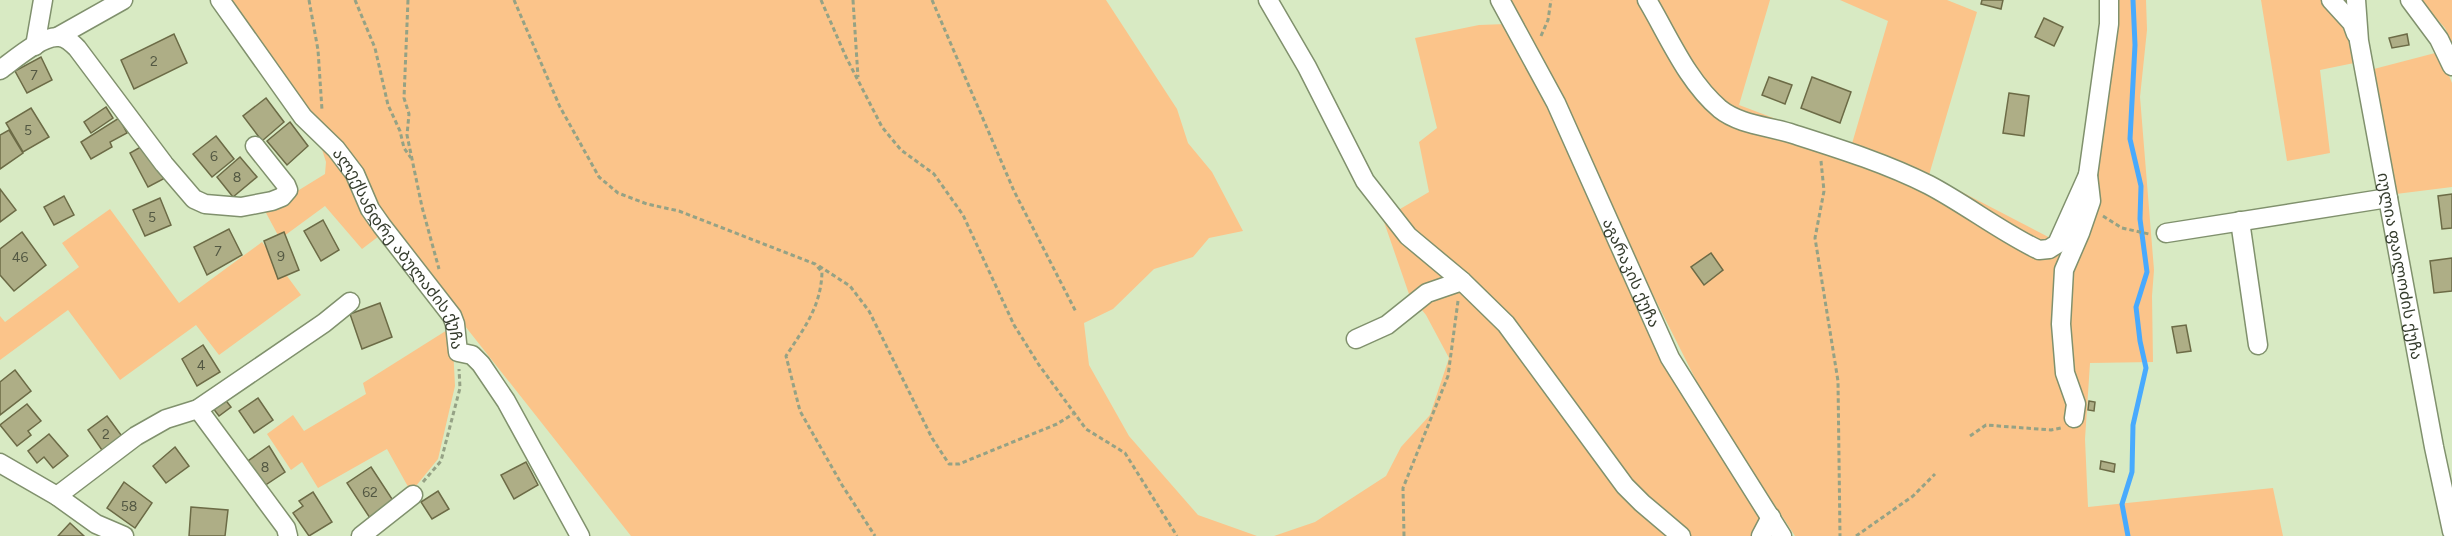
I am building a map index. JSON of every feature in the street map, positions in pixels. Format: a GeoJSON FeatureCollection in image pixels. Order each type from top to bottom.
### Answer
{"type":"FeatureCollection","features":[{"type":"Feature","properties":{"kind":"street"},"geometry":{"type":"LineString","coordinates":[[35,46],[44,0]]}},
{"type":"Feature","properties":{"kind":"street"},"geometry":{"type":"LineString","coordinates":[[0,70],[45,40],[59,36],[123,0]]}},
{"type":"Feature","properties":{"kind":"street","name":"ალექსანდრე აბულაძის ქუჩა"},"geometry":{"type":"LineString","coordinates":[[220,0],[303,117],[325,138],[355,174],[370,208],[382,226],[452,316],[458,352]]}},
{"type":"Feature","properties":{"kind":"street"},"geometry":{"type":"LineString","coordinates":[[1268,0],[1307,67],[1365,181],[1408,236],[1462,281],[1506,324],[1625,486],[1681,536]]}},
{"type":"Feature","properties":{"kind":"street","name":"აგარაკის ქუჩა"},"geometry":{"type":"LineString","coordinates":[[1500,0],[1556,103],[1670,358],[1782,536]]}},
{"type":"Feature","properties":{"kind":"street"},"geometry":{"type":"LineString","coordinates":[[1647,0],[1686,70],[1719,108],[1743,121],[1871,158],[1930,186],[2039,250],[2049,249],[2057,244],[2088,175]]}},
{"type":"Feature","properties":{"kind":"street"},"geometry":{"type":"LineString","coordinates":[[2074,418],[2076,404],[2065,373],[2061,324],[2064,270],[2091,201],[2088,175],[2109,24],[2109,0]]}},
{"type":"Feature","properties":{"kind":"street"},"geometry":{"type":"LineString","coordinates":[[2331,0],[2352,23],[2359,41]]}},
{"type":"Feature","properties":{"kind":"street","name":"იულია ფაილოძის ქუჩა"},"geometry":{"type":"LineString","coordinates":[[2356,0],[2359,41],[2452,531]]}},
{"type":"Feature","properties":{"kind":"street"},"geometry":{"type":"LineString","coordinates":[[2410,0],[2439,39],[2452,66]]}},
{"type":"Feature","properties":{"kind":"street"},"geometry":{"type":"LineString","coordinates":[[59,36],[69,40],[77,48],[164,164],[194,199],[205,204],[241,207],[258,205],[282,197],[288,190],[286,184],[255,146]]}},
{"type":"Feature","properties":{"kind":"street"},"geometry":{"type":"LineString","coordinates":[[2166,233],[2388,198]]}},
{"type":"Feature","properties":{"kind":"street"},"geometry":{"type":"LineString","coordinates":[[2240,221],[2258,345]]}},
{"type":"Feature","properties":{"kind":"street"},"geometry":{"type":"LineString","coordinates":[[1356,339],[1387,325],[1427,293],[1462,281]]}},
{"type":"Feature","properties":{"kind":"street"},"geometry":{"type":"LineString","coordinates":[[57,496],[136,436],[166,419],[198,409],[324,323],[350,302]]}},
{"type":"Feature","properties":{"kind":"street"},"geometry":{"type":"LineString","coordinates":[[458,352],[472,355],[481,364],[506,401],[580,536]]}},
{"type":"Feature","properties":{"kind":"street"},"geometry":{"type":"LineString","coordinates":[[198,409],[286,528],[288,536]]}},
{"type":"Feature","properties":{"kind":"street"},"geometry":{"type":"LineString","coordinates":[[0,463],[57,496],[96,524],[124,536]]}},
{"type":"Feature","properties":{"kind":"street"},"geometry":{"type":"LineString","coordinates":[[361,536],[413,495]]}},
{"type":"Feature","properties":{"kind":"street"},"geometry":{"type":"LineString","coordinates":[[1761,536],[1771,517]]}},
{"type":"Feature","properties":{"kind":"path"},"geometry":{"type":"LineString","coordinates":[[309,0],[318,50],[325,138]]}},
{"type":"Feature","properties":{"kind":"path"},"geometry":{"type":"LineString","coordinates":[[355,0],[375,48],[388,105],[400,131],[404,148],[411,160]]}},
{"type":"Feature","properties":{"kind":"path"},"geometry":{"type":"LineString","coordinates":[[408,0],[404,98],[409,114],[407,135],[411,160],[441,275]]}},
{"type":"Feature","properties":{"kind":"path"},"geometry":{"type":"LineString","coordinates":[[514,0],[560,107],[582,151],[599,177],[618,193],[647,204],[679,211],[815,264],[850,286],[869,311],[932,438],[949,464],[959,464],[1057,424],[1073,414]]}},
{"type":"Feature","properties":{"kind":"path"},"geometry":{"type":"LineString","coordinates":[[821,0],[846,57],[882,127],[901,150],[934,174],[963,215],[1014,325],[1073,414],[1086,429],[1125,453],[1177,536]]}},
{"type":"Feature","properties":{"kind":"path"},"geometry":{"type":"LineString","coordinates":[[853,0],[858,79]]}},
{"type":"Feature","properties":{"kind":"path"},"geometry":{"type":"LineString","coordinates":[[932,0],[1014,191],[1076,312]]}},
{"type":"Feature","properties":{"kind":"path"},"geometry":{"type":"LineString","coordinates":[[1531,57],[1548,20],[1551,0]]}},
{"type":"Feature","properties":{"kind":"path"},"geometry":{"type":"LineString","coordinates":[[1801,136],[1821,161],[1824,191],[1815,238],[1838,381],[1840,536]]}},
{"type":"Feature","properties":{"kind":"path"},"geometry":{"type":"LineString","coordinates":[[2091,201],[2104,218],[2122,228],[2142,233],[2166,233]]}},
{"type":"Feature","properties":{"kind":"path"},"geometry":{"type":"LineString","coordinates":[[815,264],[822,272],[821,291],[809,321],[786,356],[800,411],[842,485],[875,536]]}},
{"type":"Feature","properties":{"kind":"path"},"geometry":{"type":"LineString","coordinates":[[1404,536],[1403,488],[1448,376],[1462,281]]}},
{"type":"Feature","properties":{"kind":"path","name":"ალექსანდრე აბულაძის ქუჩა"},"geometry":{"type":"LineString","coordinates":[[413,495],[441,461],[460,388],[458,352]]}},
{"type":"Feature","properties":{"kind":"path"},"geometry":{"type":"LineString","coordinates":[[1970,436],[1986,425],[2051,430],[2063,428],[2074,418]]}},
{"type":"Feature","properties":{"kind":"path"},"geometry":{"type":"LineString","coordinates":[[1856,536],[1913,496],[1935,474]]}},
{"type":"Feature","properties":{"kind":"shaded area"},"geometry":{"type":"Polygon","coordinates":[[[225,0],[1106,0],[1177,109],[1188,143],[1212,172],[1243,231],[1209,238],[1193,257],[1154,269],[1113,309],[1084,323],[1089,365],[1129,436],[1198,515],[1257,536],[631,536],[386,226],[225,0]]]}},
{"type":"Feature","properties":{"kind":"shaded area"},"geometry":{"type":"Polygon","coordinates":[[[1511,0],[1770,0],[1739,105],[1851,147],[1888,21],[1840,0],[1947,0],[1977,12],[1929,175],[2060,243],[2096,176],[2118,18],[2118,0],[2146,0],[2147,30],[2140,97],[2154,270],[2153,362],[2090,363],[2085,439],[2088,507],[2273,488],[2283,536],[1795,536],[1707,402],[1636,261],[1568,106],[1511,0]]]}},
{"type":"Feature","properties":{"kind":"shaded area"},"geometry":{"type":"Polygon","coordinates":[[[2261,0],[2350,0],[2359,62],[2320,70],[2330,153],[2287,161],[2261,0]]]}},
{"type":"Feature","properties":{"kind":"shaded area"},"geometry":{"type":"Polygon","coordinates":[[[2420,0],[2452,0],[2452,44],[2445,28],[2420,0]]]}},
{"type":"Feature","properties":{"kind":"shaded area"},"geometry":{"type":"Polygon","coordinates":[[[1506,24],[1547,106],[1620,268],[1771,536],[1274,536],[1315,522],[1386,476],[1401,447],[1430,415],[1449,358],[1426,315],[1409,294],[1383,219],[1429,192],[1419,142],[1437,128],[1415,38],[1479,25],[1506,24]]]}},
{"type":"Feature","properties":{"kind":"shaded area"},"geometry":{"type":"Polygon","coordinates":[[[2439,52],[2452,83],[2452,187],[2396,194],[2370,70],[2439,52]]]}},
{"type":"Feature","properties":{"kind":"shaded area"},"geometry":{"type":"Polygon","coordinates":[[[321,146],[332,150],[383,233],[362,249],[325,206],[280,239],[265,211],[325,174],[326,162],[321,146]]]}},
{"type":"Feature","properties":{"kind":"shaded area"},"geometry":{"type":"Polygon","coordinates":[[[110,209],[179,303],[262,242],[301,295],[219,355],[196,325],[120,380],[68,310],[0,360],[0,316],[5,322],[79,267],[62,243],[110,209]]]}},
{"type":"Feature","properties":{"kind":"shaded area"},"geometry":{"type":"Polygon","coordinates":[[[452,327],[455,386],[438,459],[411,492],[387,449],[318,488],[302,462],[291,470],[267,434],[293,415],[304,431],[366,394],[363,383],[452,327]]]}},
{"type":"Feature","properties":{"kind":"building"},"geometry":{"type":"Polygon","coordinates":[[[1982,0],[2003,0],[2001,9],[1981,4],[1982,0]]]}},
{"type":"Feature","properties":{"kind":"building"},"geometry":{"type":"Polygon","coordinates":[[[2044,18],[2063,27],[2054,46],[2035,37],[2044,18]]]}},
{"type":"Feature","properties":{"kind":"building"},"geometry":{"type":"Polygon","coordinates":[[[174,34],[187,63],[134,89],[121,60],[174,34]]]}},
{"type":"Feature","properties":{"kind":"building"},"geometry":{"type":"Polygon","coordinates":[[[2407,34],[2409,45],[2392,48],[2389,38],[2407,34]]]}},
{"type":"Feature","properties":{"kind":"building"},"geometry":{"type":"Polygon","coordinates":[[[41,57],[52,80],[27,93],[15,71],[41,57]]]}},
{"type":"Feature","properties":{"kind":"building"},"geometry":{"type":"Polygon","coordinates":[[[1769,77],[1792,85],[1785,104],[1762,95],[1769,77]]]}},
{"type":"Feature","properties":{"kind":"building"},"geometry":{"type":"Polygon","coordinates":[[[1812,77],[1851,92],[1840,123],[1801,108],[1812,77]]]}},
{"type":"Feature","properties":{"kind":"building"},"geometry":{"type":"Polygon","coordinates":[[[2009,93],[2029,96],[2024,136],[2003,133],[2009,93]]]}},
{"type":"Feature","properties":{"kind":"building"},"geometry":{"type":"Polygon","coordinates":[[[266,98],[284,122],[262,141],[243,116],[266,98]]]}},
{"type":"Feature","properties":{"kind":"building"},"geometry":{"type":"Polygon","coordinates":[[[106,107],[113,118],[91,133],[84,122],[106,107]]]}},
{"type":"Feature","properties":{"kind":"building"},"geometry":{"type":"Polygon","coordinates":[[[31,108],[49,137],[23,152],[6,123],[31,108]]]}},
{"type":"Feature","properties":{"kind":"building"},"geometry":{"type":"Polygon","coordinates":[[[119,118],[127,133],[110,142],[112,147],[91,159],[81,142],[119,118]]]}},
{"type":"Feature","properties":{"kind":"building"},"geometry":{"type":"Polygon","coordinates":[[[290,122],[308,146],[287,165],[267,141],[290,122]]]}},
{"type":"Feature","properties":{"kind":"building"},"geometry":{"type":"Polygon","coordinates":[[[9,130],[23,153],[0,169],[0,135],[9,130]]]}},
{"type":"Feature","properties":{"kind":"building"},"geometry":{"type":"Polygon","coordinates":[[[216,136],[234,159],[212,177],[193,154],[216,136]]]}},
{"type":"Feature","properties":{"kind":"building"},"geometry":{"type":"Polygon","coordinates":[[[146,144],[167,177],[148,187],[130,153],[146,144]]]}},
{"type":"Feature","properties":{"kind":"building"},"geometry":{"type":"Polygon","coordinates":[[[240,157],[257,177],[233,197],[217,177],[240,157]]]}},
{"type":"Feature","properties":{"kind":"building"},"geometry":{"type":"Polygon","coordinates":[[[0,189],[16,210],[0,222],[0,189]]]}},
{"type":"Feature","properties":{"kind":"building"},"geometry":{"type":"Polygon","coordinates":[[[2452,194],[2452,228],[2442,229],[2438,196],[2452,194]]]}},
{"type":"Feature","properties":{"kind":"building"},"geometry":{"type":"Polygon","coordinates":[[[64,196],[74,215],[54,225],[44,207],[64,196]]]}},
{"type":"Feature","properties":{"kind":"building"},"geometry":{"type":"Polygon","coordinates":[[[160,198],[171,225],[145,236],[133,210],[160,198]]]}},
{"type":"Feature","properties":{"kind":"building"},"geometry":{"type":"Polygon","coordinates":[[[323,220],[339,250],[321,261],[304,231],[323,220]]]}},
{"type":"Feature","properties":{"kind":"building"},"geometry":{"type":"Polygon","coordinates":[[[229,229],[242,255],[207,275],[194,247],[229,229]]]}},
{"type":"Feature","properties":{"kind":"building"},"geometry":{"type":"Polygon","coordinates":[[[22,232],[46,265],[14,291],[0,275],[0,249],[22,232]]]}},
{"type":"Feature","properties":{"kind":"building"},"geometry":{"type":"Polygon","coordinates":[[[284,232],[299,270],[278,279],[264,241],[284,232]]]}},
{"type":"Feature","properties":{"kind":"building"},"geometry":{"type":"Polygon","coordinates":[[[1711,253],[1723,270],[1704,285],[1691,267],[1711,253]]]}},
{"type":"Feature","properties":{"kind":"building"},"geometry":{"type":"Polygon","coordinates":[[[2452,258],[2452,291],[2434,293],[2430,261],[2452,258]]]}},
{"type":"Feature","properties":{"kind":"building"},"geometry":{"type":"Polygon","coordinates":[[[380,303],[392,337],[362,349],[350,314],[380,303]]]}},
{"type":"Feature","properties":{"kind":"building"},"geometry":{"type":"Polygon","coordinates":[[[2186,325],[2191,351],[2177,353],[2172,327],[2186,325]]]}},
{"type":"Feature","properties":{"kind":"building"},"geometry":{"type":"Polygon","coordinates":[[[203,345],[220,372],[197,386],[182,359],[203,345]]]}},
{"type":"Feature","properties":{"kind":"building"},"geometry":{"type":"Polygon","coordinates":[[[15,370],[31,391],[0,415],[0,382],[15,370]]]}},
{"type":"Feature","properties":{"kind":"building"},"geometry":{"type":"Polygon","coordinates":[[[224,398],[231,407],[219,416],[212,407],[224,398]]]}},
{"type":"Feature","properties":{"kind":"building"},"geometry":{"type":"Polygon","coordinates":[[[258,398],[273,420],[254,433],[239,411],[258,398]]]}},
{"type":"Feature","properties":{"kind":"building"},"geometry":{"type":"Polygon","coordinates":[[[2089,401],[2095,402],[2094,411],[2088,410],[2089,401]]]}},
{"type":"Feature","properties":{"kind":"building"},"geometry":{"type":"Polygon","coordinates":[[[27,404],[41,421],[28,431],[31,435],[17,446],[0,425],[27,404]]]}},
{"type":"Feature","properties":{"kind":"building"},"geometry":{"type":"Polygon","coordinates":[[[107,416],[124,439],[104,453],[88,430],[107,416]]]}},
{"type":"Feature","properties":{"kind":"building"},"geometry":{"type":"Polygon","coordinates":[[[49,434],[68,456],[53,468],[44,457],[37,463],[28,451],[49,434]]]}},
{"type":"Feature","properties":{"kind":"building"},"geometry":{"type":"Polygon","coordinates":[[[269,446],[285,472],[261,488],[245,463],[269,446]]]}},
{"type":"Feature","properties":{"kind":"building"},"geometry":{"type":"Polygon","coordinates":[[[175,447],[189,466],[166,483],[153,466],[175,447]]]}},
{"type":"Feature","properties":{"kind":"building"},"geometry":{"type":"Polygon","coordinates":[[[2101,461],[2115,464],[2114,472],[2100,469],[2101,461]]]}},
{"type":"Feature","properties":{"kind":"building"},"geometry":{"type":"Polygon","coordinates":[[[526,462],[538,485],[514,499],[501,475],[526,462]]]}},
{"type":"Feature","properties":{"kind":"building"},"geometry":{"type":"Polygon","coordinates":[[[371,467],[394,502],[370,518],[347,483],[371,467]]]}},
{"type":"Feature","properties":{"kind":"building"},"geometry":{"type":"Polygon","coordinates":[[[124,482],[152,503],[135,528],[107,508],[124,482]]]}},
{"type":"Feature","properties":{"kind":"building"},"geometry":{"type":"Polygon","coordinates":[[[438,491],[449,509],[432,519],[421,502],[438,491]]]}},
{"type":"Feature","properties":{"kind":"building"},"geometry":{"type":"Polygon","coordinates":[[[313,492],[332,522],[309,536],[293,513],[303,506],[299,501],[313,492]]]}},
{"type":"Feature","properties":{"kind":"building"},"geometry":{"type":"Polygon","coordinates":[[[191,507],[228,510],[225,536],[189,536],[191,507]]]}},
{"type":"Feature","properties":{"kind":"building"},"geometry":{"type":"Polygon","coordinates":[[[70,523],[84,536],[58,536],[70,523]]]}},
{"type":"Feature","properties":{"kind":"waterway"},"geometry":{"type":"LineString","coordinates":[[2128,536],[2122,504],[2132,472],[2133,425],[2146,368],[2136,307],[2147,272],[2140,219],[2141,186],[2130,139],[2135,45],[2133,0]]}}]}
